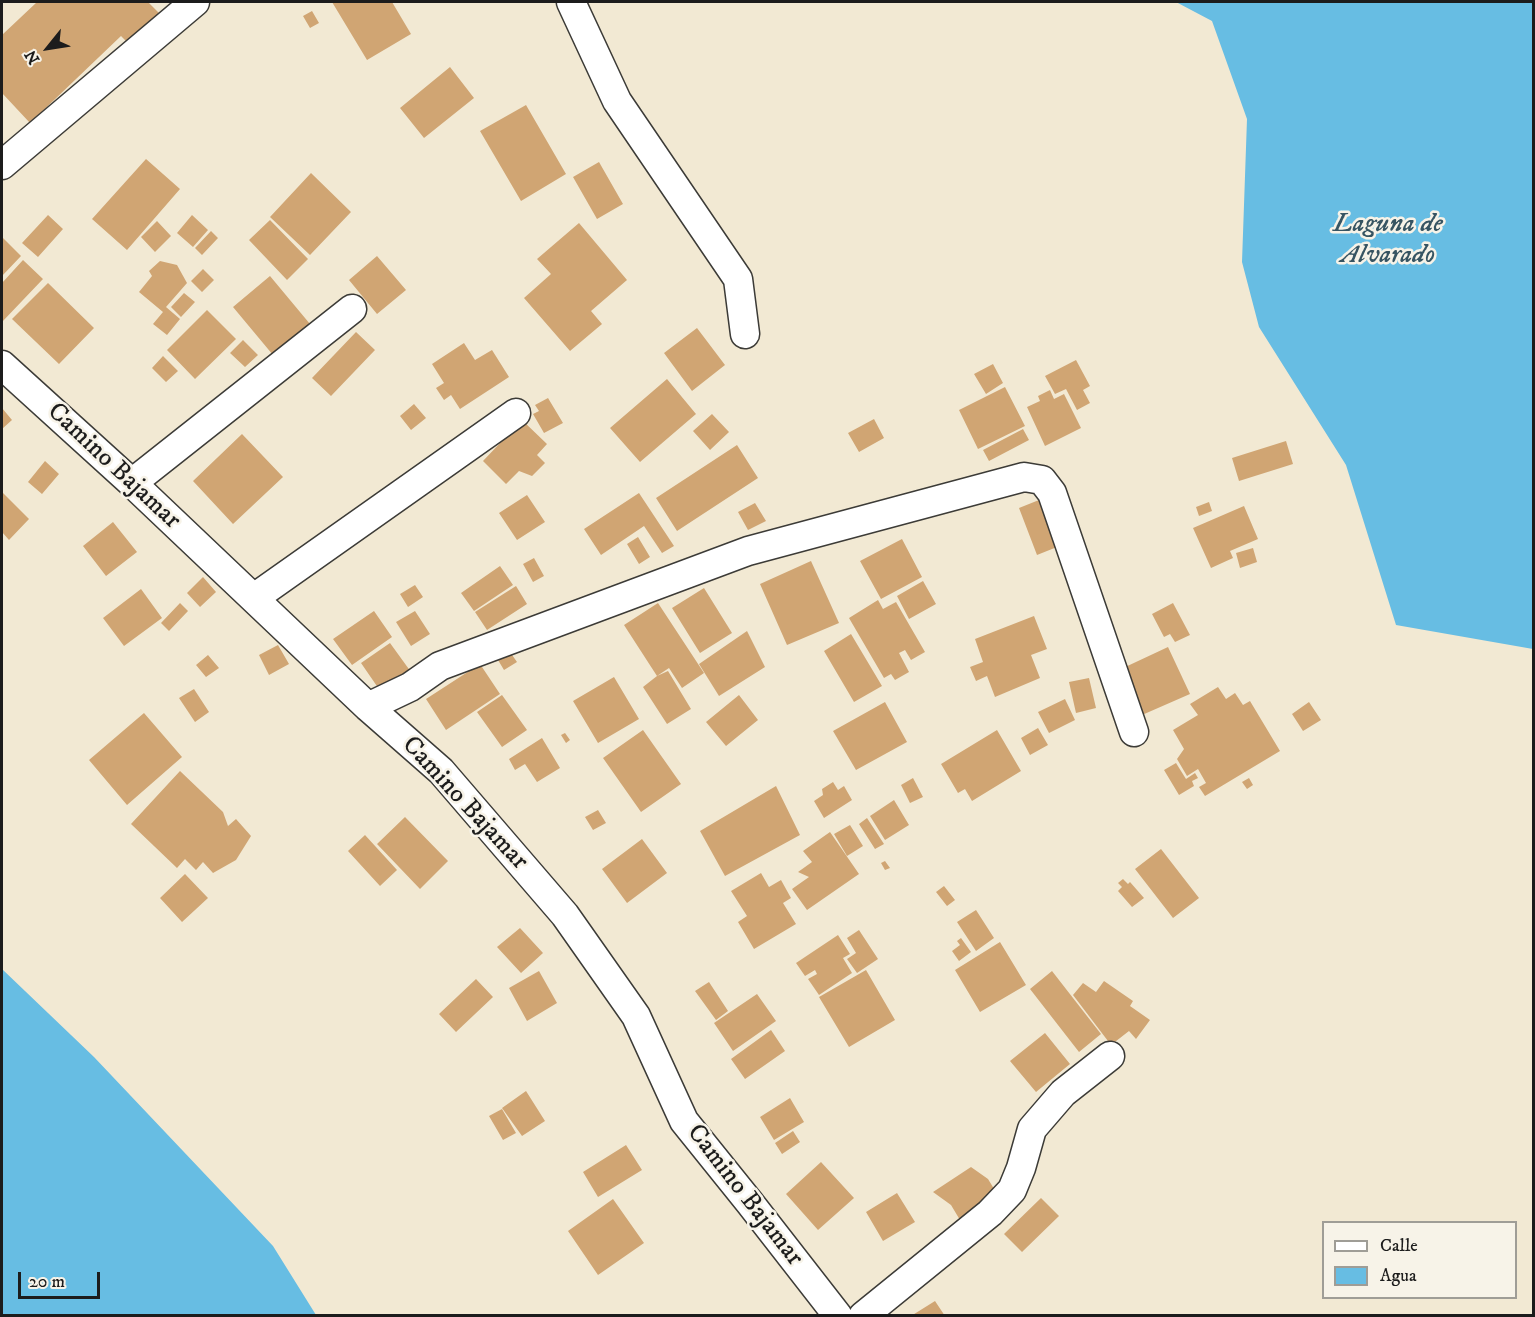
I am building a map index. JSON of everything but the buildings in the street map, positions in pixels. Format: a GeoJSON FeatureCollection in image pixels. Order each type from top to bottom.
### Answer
{"type":"FeatureCollection","features":[{"type":"Feature","properties":{"kind":"street"},"geometry":{"type":"LineString","coordinates":[[2,165],[195,2]]}},
{"type":"Feature","properties":{"kind":"street"},"geometry":{"type":"LineString","coordinates":[[571,2],[617,101],[738,279],[745,333]]}},
{"type":"Feature","properties":{"kind":"street"},"geometry":{"type":"LineString","coordinates":[[132,483],[352,309]]}},
{"type":"Feature","properties":{"kind":"street","name":"Camino Bajamar"},"geometry":{"type":"LineString","coordinates":[[2,365],[132,483],[368,707],[441,771],[565,915],[636,1016],[684,1121],[838,1316]]}},
{"type":"Feature","properties":{"kind":"street"},"geometry":{"type":"LineString","coordinates":[[254,598],[516,413]]}},
{"type":"Feature","properties":{"kind":"street"},"geometry":{"type":"LineString","coordinates":[[368,707],[410,687],[440,666],[748,550],[1024,477],[1042,480],[1052,493],[1134,732]]}},
{"type":"Feature","properties":{"kind":"street"},"geometry":{"type":"LineString","coordinates":[[863,1316],[990,1213],[1011,1190],[1021,1168],[1032,1129],[1063,1093],[1110,1056]]}},
{"type":"Feature","properties":{"kind":"water","name":"Laguna de Alvarado"},"geometry":{"type":"Polygon","coordinates":[[[1176,2],[1533,2],[1533,649],[1396,625],[1346,465],[1259,327],[1242,262],[1247,119],[1212,21],[1176,2]]]}},
{"type":"Feature","properties":{"kind":"water"},"geometry":{"type":"Polygon","coordinates":[[[2,969],[94,1057],[273,1246],[316,1315],[2,1315],[2,969]]]}}]}
